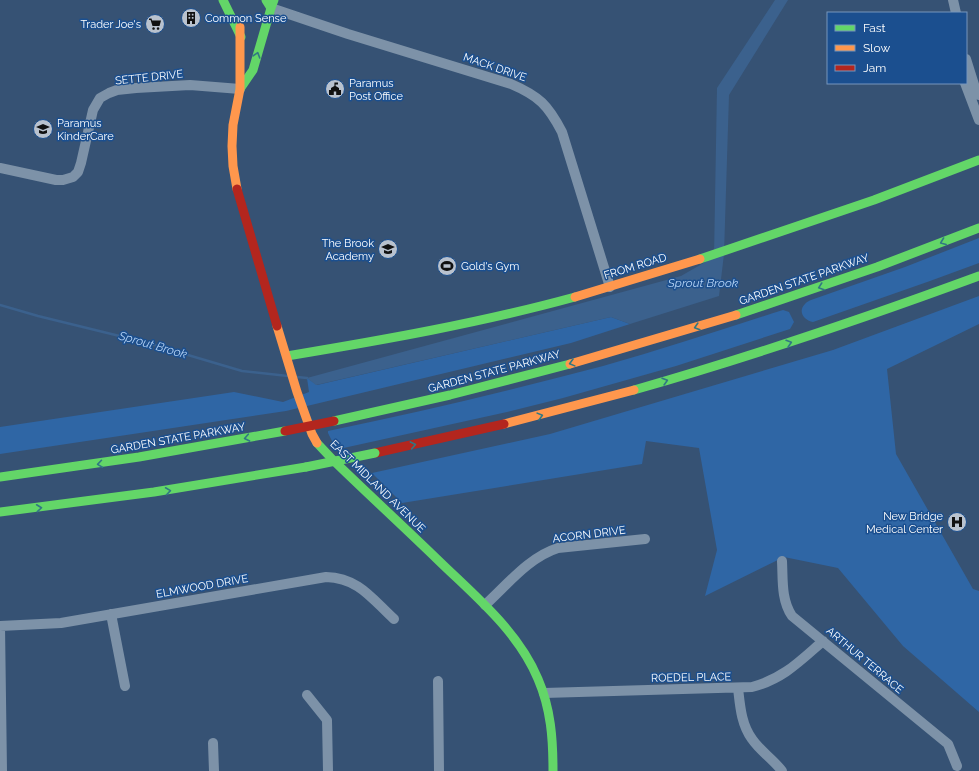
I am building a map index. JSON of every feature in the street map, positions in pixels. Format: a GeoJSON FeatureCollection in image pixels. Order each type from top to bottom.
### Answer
{"type":"FeatureCollection","features":[{"type":"Feature","properties":{"kind":"main road"},"geometry":{"type":"LineString","coordinates":[[223,0],[241,37]]}},
{"type":"Feature","properties":{"kind":"main road","name":"EAST MIDLAND AVENUE"},"geometry":{"type":"LineString","coordinates":[[232,0],[238,13],[241,37],[240,89],[233,125],[232,146],[233,166],[238,195],[297,392],[312,434],[318,444],[333,460],[485,605],[505,625],[517,640],[535,670],[544,693],[551,730],[553,771]]}},
{"type":"Feature","properties":{"kind":"main road","name":"EAST MIDLAND AVENUE"},"geometry":{"type":"LineString","coordinates":[[240,89],[253,70],[267,3]]}},
{"type":"Feature","properties":{"kind":"main road","name":"FROM ROAD"},"geometry":{"type":"LineString","coordinates":[[287,356],[459,324],[536,307],[610,287],[736,247],[875,200],[979,160]]}},
{"type":"Feature","properties":{"kind":"main road","name":"GARDEN STATE PARKWAY"},"geometry":{"type":"LineString","coordinates":[[0,477],[145,456],[285,431],[467,392],[658,339],[744,312],[835,282],[979,228]]}},
{"type":"Feature","properties":{"kind":"main road"},"geometry":{"type":"LineString","coordinates":[[0,512],[60,506],[186,488],[306,467],[432,442],[525,419],[666,381],[810,337],[979,276]]}},
{"type":"Feature","properties":{"kind":"street"},"geometry":{"type":"LineString","coordinates":[[953,0],[956,12]]}},
{"type":"Feature","properties":{"kind":"street","name":"MACK DRIVE"},"geometry":{"type":"LineString","coordinates":[[267,3],[354,36],[511,84],[529,92],[543,103],[555,117],[562,132],[610,287]]}},
{"type":"Feature","properties":{"kind":"street"},"geometry":{"type":"LineString","coordinates":[[967,62],[976,91],[979,95]]}},
{"type":"Feature","properties":{"kind":"street"},"geometry":{"type":"LineString","coordinates":[[964,84],[979,120]]}},
{"type":"Feature","properties":{"kind":"street","name":"SETTE DRIVE"},"geometry":{"type":"LineString","coordinates":[[0,168],[56,180],[63,180],[73,177],[78,172],[81,163],[93,110],[100,98],[117,90],[190,85],[240,89]]}},
{"type":"Feature","properties":{"kind":"street","name":"ACORN DRIVE"},"geometry":{"type":"LineString","coordinates":[[485,605],[532,561],[551,550],[645,539]]}},
{"type":"Feature","properties":{"kind":"street","name":"ARTHUR TERRACE"},"geometry":{"type":"LineString","coordinates":[[782,561],[784,596],[790,614],[948,744],[957,766]]}},
{"type":"Feature","properties":{"kind":"street","name":"ELMWOOD DRIVE"},"geometry":{"type":"LineString","coordinates":[[0,626],[61,623],[326,577],[341,578],[355,584],[394,619]]}},
{"type":"Feature","properties":{"kind":"street"},"geometry":{"type":"LineString","coordinates":[[111,614],[125,686]]}},
{"type":"Feature","properties":{"kind":"street"},"geometry":{"type":"LineString","coordinates":[[0,626],[2,771]]}},
{"type":"Feature","properties":{"kind":"street","name":"ROEDEL PLACE"},"geometry":{"type":"LineString","coordinates":[[544,693],[752,687],[776,679],[784,674],[823,641]]}},
{"type":"Feature","properties":{"kind":"street"},"geometry":{"type":"LineString","coordinates":[[438,682],[439,771]]}},
{"type":"Feature","properties":{"kind":"street"},"geometry":{"type":"LineString","coordinates":[[738,688],[745,727],[752,739],[782,771]]}},
{"type":"Feature","properties":{"kind":"street"},"geometry":{"type":"LineString","coordinates":[[306,695],[327,720],[328,771]]}},
{"type":"Feature","properties":{"kind":"street"},"geometry":{"type":"LineString","coordinates":[[214,744],[214,771]]}},
{"type":"Feature","properties":{"kind":"shaded area"},"geometry":{"type":"Polygon","coordinates":[[[979,238],[979,263],[813,322],[807,320],[803,316],[803,307],[811,300],[905,267],[979,238]]]}},
{"type":"Feature","properties":{"kind":"shaded area"},"geometry":{"type":"Polygon","coordinates":[[[979,296],[979,324],[887,369],[896,454],[973,589],[979,591],[979,712],[903,646],[838,568],[784,557],[705,596],[717,550],[699,448],[646,441],[642,464],[402,503],[372,473],[550,434],[833,350],[979,296]]]}},
{"type":"Feature","properties":{"kind":"shaded area"},"geometry":{"type":"Polygon","coordinates":[[[783,310],[789,312],[794,322],[790,329],[676,366],[563,398],[507,412],[339,449],[333,443],[328,433],[328,431],[535,384],[603,366],[783,310]]]}},
{"type":"Feature","properties":{"kind":"shaded area"},"geometry":{"type":"Polygon","coordinates":[[[611,317],[630,324],[571,343],[286,411],[0,454],[0,427],[234,392],[283,402],[309,392],[307,378],[317,385],[611,317]]]}},
{"type":"Feature","properties":{"kind":"water","name":"Sprout Brook"},"geometry":{"type":"Polygon","coordinates":[[[775,0],[788,0],[729,95],[724,254],[719,296],[630,324],[611,317],[316,385],[307,378],[681,276],[714,257],[717,88],[775,0]]]}},
{"type":"Feature","properties":{"kind":"waterway","name":"Sprout Brook"},"geometry":{"type":"LineString","coordinates":[[0,305],[144,342],[242,371],[288,376]]}},
{"type":"Feature","properties":{"kind":"waterway","name":"Sprout Brook"},"geometry":{"type":"LineString","coordinates":[[297,377],[307,378]]}},
{"type":"Feature","properties":{"kind":"traffic: fast"},"geometry":{"type":"LineString","coordinates":[[223,0],[241,37]]}},
{"type":"Feature","properties":{"kind":"traffic: fast"},"geometry":{"type":"LineString","coordinates":[[240,89],[253,70],[271,8],[266,0]]}},
{"type":"Feature","properties":{"kind":"traffic: fast"},"geometry":{"type":"LineString","coordinates":[[271,8],[274,0]]}},
{"type":"Feature","properties":{"kind":"traffic: fast"},"geometry":{"type":"LineString","coordinates":[[700,259],[874,200],[979,160]]}},
{"type":"Feature","properties":{"kind":"traffic: fast"},"geometry":{"type":"LineString","coordinates":[[736,315],[877,267],[979,228]]}},
{"type":"Feature","properties":{"kind":"traffic: fast"},"geometry":{"type":"LineString","coordinates":[[634,390],[807,336],[979,276]]}},
{"type":"Feature","properties":{"kind":"traffic: fast"},"geometry":{"type":"LineString","coordinates":[[287,356],[467,323],[575,297]]}},
{"type":"Feature","properties":{"kind":"traffic: fast"},"geometry":{"type":"LineString","coordinates":[[334,421],[450,395],[570,364]]}},
{"type":"Feature","properties":{"kind":"traffic: fast"},"geometry":{"type":"LineString","coordinates":[[0,477],[139,457],[285,431]]}},
{"type":"Feature","properties":{"kind":"traffic: fast"},"geometry":{"type":"LineString","coordinates":[[317,443],[346,473],[481,601],[519,645],[538,679],[546,702],[552,736],[553,771]]}},
{"type":"Feature","properties":{"kind":"traffic: fast"},"geometry":{"type":"LineString","coordinates":[[306,467],[375,453]]}},
{"type":"Feature","properties":{"kind":"traffic: fast"},"geometry":{"type":"LineString","coordinates":[[0,512],[154,492],[306,467]]}},
{"type":"Feature","properties":{"kind":"traffic: slow"},"geometry":{"type":"LineString","coordinates":[[237,189],[233,166],[232,146],[233,125],[240,89],[240,27]]}},
{"type":"Feature","properties":{"kind":"traffic: slow"},"geometry":{"type":"LineString","coordinates":[[575,297],[700,259]]}},
{"type":"Feature","properties":{"kind":"traffic: slow"},"geometry":{"type":"LineString","coordinates":[[570,364],[736,315]]}},
{"type":"Feature","properties":{"kind":"traffic: slow"},"geometry":{"type":"LineString","coordinates":[[277,326],[297,392],[312,434],[317,443]]}},
{"type":"Feature","properties":{"kind":"traffic: slow"},"geometry":{"type":"LineString","coordinates":[[504,424],[634,390]]}},
{"type":"Feature","properties":{"kind":"traffic: jam"},"geometry":{"type":"LineString","coordinates":[[237,189],[277,326]]}},
{"type":"Feature","properties":{"kind":"traffic: jam"},"geometry":{"type":"LineString","coordinates":[[285,431],[334,421]]}},
{"type":"Feature","properties":{"kind":"traffic: jam"},"geometry":{"type":"LineString","coordinates":[[375,453],[504,424]]}},
{"type":"Feature","properties":{"kind":"place","name":"Common Sense"},"geometry":{"type":"Point","coordinates":[191,18]}},
{"type":"Feature","properties":{"kind":"place","name":"Trader Joe's"},"geometry":{"type":"Point","coordinates":[155,24]}},
{"type":"Feature","properties":{"kind":"place","name":"Paramus Post Office"},"geometry":{"type":"Point","coordinates":[335,89]}},
{"type":"Feature","properties":{"kind":"place","name":"Paramus KinderCare"},"geometry":{"type":"Point","coordinates":[43,129]}},
{"type":"Feature","properties":{"kind":"place","name":"The Brook Academy"},"geometry":{"type":"Point","coordinates":[388,249]}},
{"type":"Feature","properties":{"kind":"place","name":"Gold's Gym"},"geometry":{"type":"Point","coordinates":[447,266]}},
{"type":"Feature","properties":{"kind":"place","name":"New Bridge Medical Center"},"geometry":{"type":"Point","coordinates":[957,522]}}]}
